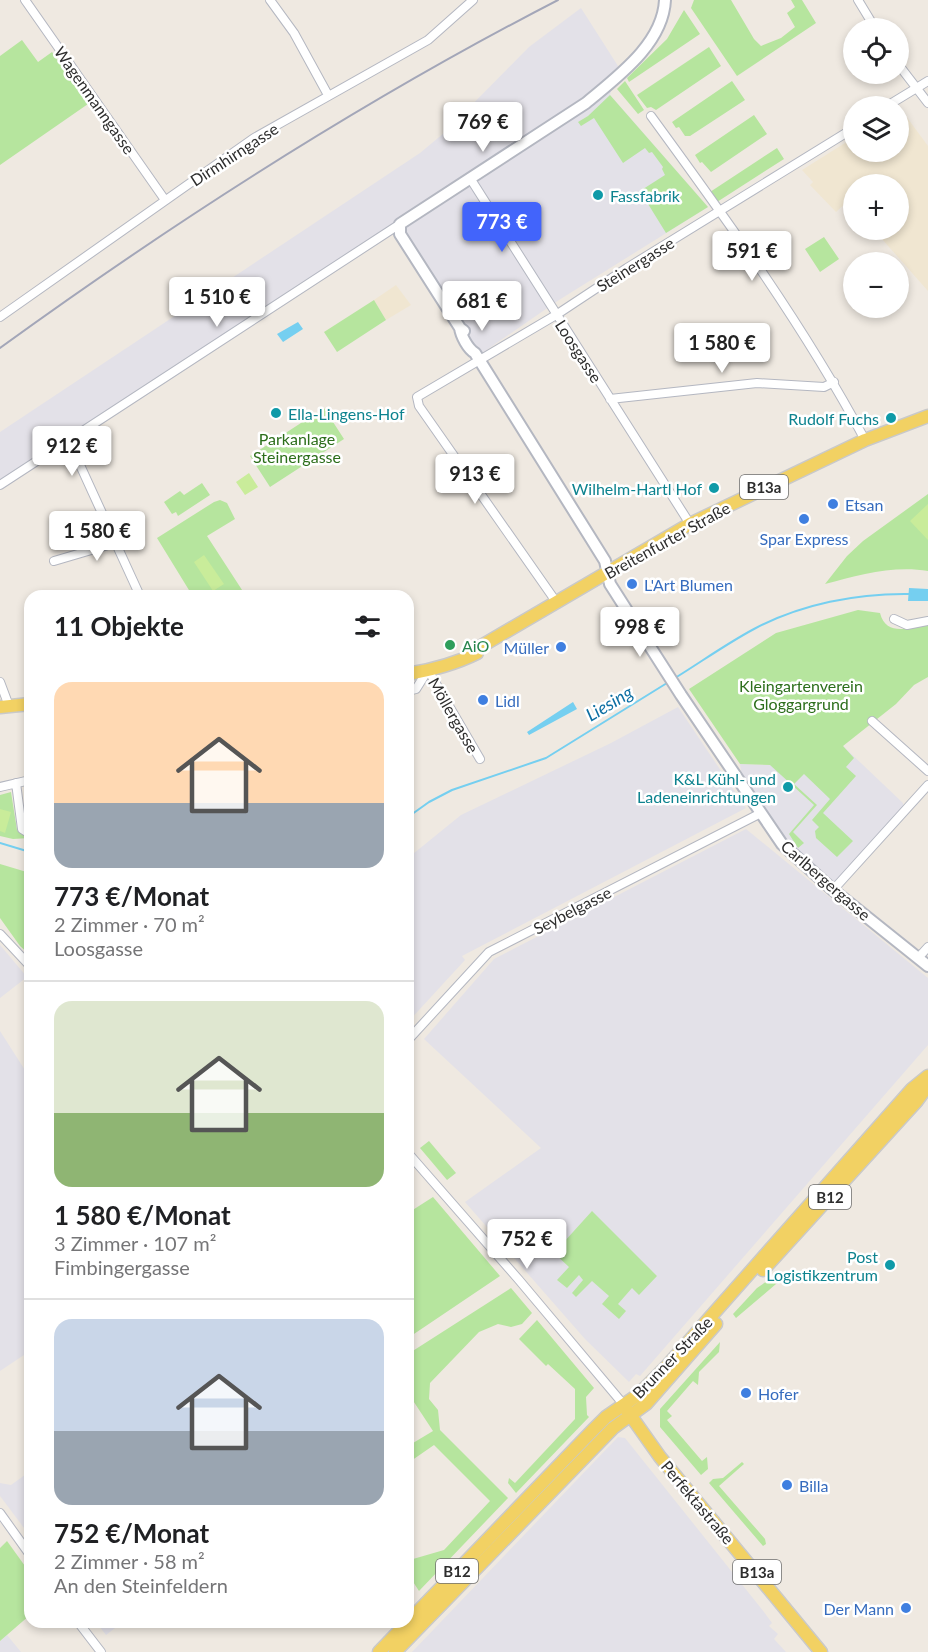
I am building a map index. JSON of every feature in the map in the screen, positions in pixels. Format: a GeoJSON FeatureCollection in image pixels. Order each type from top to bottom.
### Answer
{"type":"FeatureCollection","features":[{"type":"Feature","properties":{"kind":"main road","name":"Breitenfurter Straße"},"geometry":{"type":"LineString","coordinates":[[414,673],[451,662],[463,652],[473,647],[478,648],[690,524],[865,440],[928,416]]}},
{"type":"Feature","properties":{"kind":"main road"},"geometry":{"type":"LineString","coordinates":[[4,706],[24,704]]}},
{"type":"Feature","properties":{"kind":"main road","name":"Brunner Straße"},"geometry":{"type":"LineString","coordinates":[[395,1652],[613,1428],[638,1395],[668,1365],[912,1089],[928,1077]]}},
{"type":"Feature","properties":{"kind":"main road","name":"Brunner Straße"},"geometry":{"type":"LineString","coordinates":[[414,1616],[593,1430],[627,1410]]}},
{"type":"Feature","properties":{"kind":"main road","name":"Perfektastraße"},"geometry":{"type":"LineString","coordinates":[[627,1410],[660,1457],[821,1652]]}},
{"type":"Feature","properties":{"kind":"main road","name":"Brunner Straße"},"geometry":{"type":"LineString","coordinates":[[379,1652],[402,1628]]}},
{"type":"Feature","properties":{"kind":"street","name":"Wagenmanngasse"},"geometry":{"type":"LineString","coordinates":[[25,0],[165,200]]}},
{"type":"Feature","properties":{"kind":"street"},"geometry":{"type":"LineString","coordinates":[[270,0],[294,33],[328,95]]}},
{"type":"Feature","properties":{"kind":"street","name":"Dirmhirngasse"},"geometry":{"type":"LineString","coordinates":[[0,317],[254,138],[428,40],[473,0]]}},
{"type":"Feature","properties":{"kind":"street"},"geometry":{"type":"LineString","coordinates":[[0,485],[379,238],[391,233],[400,224],[586,103],[643,50],[662,20],[665,0]]}},
{"type":"Feature","properties":{"kind":"street"},"geometry":{"type":"LineString","coordinates":[[858,0],[869,18]]}},
{"type":"Feature","properties":{"kind":"street"},"geometry":{"type":"LineString","coordinates":[[909,79],[928,104]]}},
{"type":"Feature","properties":{"kind":"street"},"geometry":{"type":"LineString","coordinates":[[903,96],[928,81]]}},
{"type":"Feature","properties":{"kind":"street"},"geometry":{"type":"LineString","coordinates":[[651,116],[834,382],[865,440]]}},
{"type":"Feature","properties":{"kind":"street","name":"Steinergasse"},"geometry":{"type":"LineString","coordinates":[[557,603],[419,406],[417,399],[422,393],[456,374],[478,357],[556,315],[718,211],[843,135]]}},
{"type":"Feature","properties":{"kind":"street","name":"Loosgasse"},"geometry":{"type":"LineString","coordinates":[[470,178],[690,524]]}},
{"type":"Feature","properties":{"kind":"street"},"geometry":{"type":"LineString","coordinates":[[400,224],[399,229],[402,236],[460,328],[460,333],[478,357],[605,561],[607,572]]}},
{"type":"Feature","properties":{"kind":"street"},"geometry":{"type":"LineString","coordinates":[[610,399],[757,383],[824,387],[834,382]]}},
{"type":"Feature","properties":{"kind":"street"},"geometry":{"type":"LineString","coordinates":[[69,441],[137,590]]}},
{"type":"Feature","properties":{"kind":"street"},"geometry":{"type":"LineString","coordinates":[[54,561],[132,538]]}},
{"type":"Feature","properties":{"kind":"street","name":"Carlbergergasse"},"geometry":{"type":"LineString","coordinates":[[607,572],[610,584],[663,668],[782,844],[833,890],[928,966]]}},
{"type":"Feature","properties":{"kind":"street"},"geometry":{"type":"LineString","coordinates":[[894,619],[907,624],[928,621]]}},
{"type":"Feature","properties":{"kind":"street"},"geometry":{"type":"LineString","coordinates":[[414,690],[428,670]]}},
{"type":"Feature","properties":{"kind":"street","name":"Möllergasse"},"geometry":{"type":"LineString","coordinates":[[428,670],[480,759]]}},
{"type":"Feature","properties":{"kind":"street"},"geometry":{"type":"LineString","coordinates":[[0,682],[4,706]]}},
{"type":"Feature","properties":{"kind":"street"},"geometry":{"type":"LineString","coordinates":[[872,721],[928,771]]}},
{"type":"Feature","properties":{"kind":"street"},"geometry":{"type":"LineString","coordinates":[[0,787],[24,781]]}},
{"type":"Feature","properties":{"kind":"street"},"geometry":{"type":"LineString","coordinates":[[16,783],[24,830]]}},
{"type":"Feature","properties":{"kind":"street"},"geometry":{"type":"LineString","coordinates":[[833,890],[927,788]]}},
{"type":"Feature","properties":{"kind":"street","name":"Seybelgasse"},"geometry":{"type":"LineString","coordinates":[[414,1033],[489,952],[760,813]]}},
{"type":"Feature","properties":{"kind":"street"},"geometry":{"type":"LineString","coordinates":[[0,934],[24,960]]}},
{"type":"Feature","properties":{"kind":"street"},"geometry":{"type":"LineString","coordinates":[[918,958],[928,947]]}},
{"type":"Feature","properties":{"kind":"street"},"geometry":{"type":"LineString","coordinates":[[414,1160],[519,1280],[627,1410]]}},
{"type":"Feature","properties":{"kind":"street"},"geometry":{"type":"LineString","coordinates":[[0,1514],[24,1547]]}},
{"type":"Feature","properties":{"kind":"street"},"geometry":{"type":"LineString","coordinates":[[83,1628],[101,1652]]}},
{"type":"Feature","properties":{"kind":"shaded area"},"geometry":{"type":"Polygon","coordinates":[[[581,8],[618,66],[610,95],[708,207],[559,300],[475,358],[421,269],[393,230],[0,485],[0,432],[420,153],[444,133],[529,47],[581,8]]]}},
{"type":"Feature","properties":{"kind":"shaded area"},"geometry":{"type":"Polygon","coordinates":[[[909,120],[928,146],[928,291],[909,270],[909,252],[893,252],[883,240],[909,240],[909,174],[843,174],[843,206],[836,212],[810,185],[813,182],[802,170],[843,144],[843,162],[909,162],[909,120]]]}},
{"type":"Feature","properties":{"kind":"shaded area"},"geometry":{"type":"Polygon","coordinates":[[[396,285],[411,305],[386,320],[374,300],[396,285]]]}},
{"type":"Feature","properties":{"kind":"shaded area"},"geometry":{"type":"Polygon","coordinates":[[[678,707],[746,808],[462,956],[465,960],[414,1015],[414,853],[461,815],[611,743],[678,707]]]}},
{"type":"Feature","properties":{"kind":"shaded area"},"geometry":{"type":"Polygon","coordinates":[[[843,746],[903,803],[904,811],[833,890],[798,860],[743,785],[740,764],[769,765],[843,746]]]}},
{"type":"Feature","properties":{"kind":"shaded area"},"geometry":{"type":"Polygon","coordinates":[[[746,829],[928,978],[928,1045],[640,1376],[636,1374],[629,1382],[585,1339],[465,1202],[541,1148],[424,1039],[494,959],[746,829]]]}},
{"type":"Feature","properties":{"kind":"shaded area"},"geometry":{"type":"Polygon","coordinates":[[[0,945],[24,973],[24,979],[0,998],[0,945]]]}},
{"type":"Feature","properties":{"kind":"shaded area"},"geometry":{"type":"Polygon","coordinates":[[[0,1031],[24,1069],[24,1355],[0,1371],[0,1031]]]}},
{"type":"Feature","properties":{"kind":"shaded area"},"geometry":{"type":"Polygon","coordinates":[[[618,1437],[625,1438],[764,1612],[772,1623],[769,1626],[778,1634],[774,1639],[786,1652],[412,1652],[618,1437]]]}},
{"type":"Feature","properties":{"kind":"shaded area"},"geometry":{"type":"Polygon","coordinates":[[[24,1476],[24,1528],[0,1496],[0,1483],[11,1485],[24,1476]]]}},
{"type":"Feature","properties":{"kind":"shaded area"},"geometry":{"type":"Polygon","coordinates":[[[101,1628],[115,1628],[106,1635],[101,1628]]]}},
{"type":"Feature","properties":{"kind":"shaded area"},"geometry":{"type":"Polygon","coordinates":[[[7,1635],[21,1652],[0,1652],[0,1641],[7,1635]]]}},
{"type":"Feature","properties":{"kind":"green space"},"geometry":{"type":"Polygon","coordinates":[[[694,0],[731,0],[754,39],[761,46],[781,38],[795,27],[787,13],[795,7],[791,0],[802,0],[816,23],[737,76],[691,8],[694,0]]]}},
{"type":"Feature","properties":{"kind":"green space"},"geometry":{"type":"Polygon","coordinates":[[[684,10],[700,34],[629,82],[627,78],[667,39],[684,10]]]}},
{"type":"Feature","properties":{"kind":"green space"},"geometry":{"type":"Polygon","coordinates":[[[22,40],[38,62],[52,52],[88,104],[0,165],[0,56],[22,40]]]}},
{"type":"Feature","properties":{"kind":"green space"},"geometry":{"type":"Polygon","coordinates":[[[709,47],[721,66],[656,110],[651,107],[647,108],[637,95],[709,47]]]}},
{"type":"Feature","properties":{"kind":"green space"},"geometry":{"type":"Polygon","coordinates":[[[625,81],[644,110],[638,114],[617,89],[625,81]]]}},
{"type":"Feature","properties":{"kind":"green space"},"geometry":{"type":"Polygon","coordinates":[[[732,81],[745,100],[690,136],[685,136],[679,127],[676,128],[672,122],[732,81]]]}},
{"type":"Feature","properties":{"kind":"green space"},"geometry":{"type":"Polygon","coordinates":[[[610,95],[708,207],[666,233],[640,191],[665,175],[663,167],[652,152],[649,153],[645,148],[623,163],[594,118],[581,126],[578,122],[588,116],[610,95]]]}},
{"type":"Feature","properties":{"kind":"green space"},"geometry":{"type":"Polygon","coordinates":[[[754,115],[767,134],[711,172],[702,162],[700,163],[695,155],[754,115]]]}},
{"type":"Feature","properties":{"kind":"green space"},"geometry":{"type":"Polygon","coordinates":[[[777,148],[784,159],[717,202],[710,192],[777,148]]]}},
{"type":"Feature","properties":{"kind":"green space"},"geometry":{"type":"Polygon","coordinates":[[[824,237],[839,259],[820,272],[805,249],[824,237]]]}},
{"type":"Feature","properties":{"kind":"green space"},"geometry":{"type":"Polygon","coordinates":[[[374,300],[386,320],[337,352],[324,332],[374,300]]]}},
{"type":"Feature","properties":{"kind":"green space","name":"Parkanlage Steinergasse"},"geometry":{"type":"Polygon","coordinates":[[[324,408],[344,439],[270,487],[250,456],[324,408]]]}},
{"type":"Feature","properties":{"kind":"green space"},"geometry":{"type":"Polygon","coordinates":[[[249,473],[258,487],[245,495],[236,482],[249,473]]]}},
{"type":"Feature","properties":{"kind":"green space"},"geometry":{"type":"Polygon","coordinates":[[[202,483],[210,495],[178,516],[176,512],[172,514],[164,502],[180,491],[184,495],[202,483]]]}},
{"type":"Feature","properties":{"kind":"green space"},"geometry":{"type":"Polygon","coordinates":[[[928,494],[928,571],[889,570],[825,584],[847,556],[863,541],[928,494]]]}},
{"type":"Feature","properties":{"kind":"green space"},"geometry":{"type":"Polygon","coordinates":[[[220,500],[227,503],[235,519],[207,536],[242,590],[189,590],[157,538],[220,500]]]}},
{"type":"Feature","properties":{"kind":"green space"},"geometry":{"type":"Polygon","coordinates":[[[928,504],[928,540],[910,521],[928,504]]]}},
{"type":"Feature","properties":{"kind":"green space"},"geometry":{"type":"Polygon","coordinates":[[[204,555],[224,584],[212,590],[194,562],[204,555]]]}},
{"type":"Feature","properties":{"kind":"green space","name":"Kleingartenverein Gloggargrund"},"geometry":{"type":"Polygon","coordinates":[[[858,610],[880,613],[883,621],[893,628],[906,629],[928,624],[928,677],[914,685],[896,704],[843,746],[854,758],[846,767],[856,776],[823,813],[853,841],[837,857],[816,838],[815,831],[819,827],[812,820],[830,799],[804,774],[794,784],[817,805],[793,832],[804,843],[798,848],[789,834],[814,805],[770,765],[740,764],[689,689],[776,633],[858,610]]]}},
{"type":"Feature","properties":{"kind":"green space"},"geometry":{"type":"Polygon","coordinates":[[[11,792],[17,830],[24,834],[24,838],[0,836],[0,795],[11,792]]]}},
{"type":"Feature","properties":{"kind":"green space"},"geometry":{"type":"Polygon","coordinates":[[[0,809],[11,812],[5,833],[0,831],[0,809]]]}},
{"type":"Feature","properties":{"kind":"green space"},"geometry":{"type":"Polygon","coordinates":[[[0,864],[24,871],[24,950],[0,918],[0,864]]]}},
{"type":"Feature","properties":{"kind":"green space"},"geometry":{"type":"Polygon","coordinates":[[[429,1141],[456,1173],[447,1180],[420,1148],[429,1141]]]}},
{"type":"Feature","properties":{"kind":"green space"},"geometry":{"type":"Polygon","coordinates":[[[433,1197],[500,1276],[414,1334],[414,1209],[433,1197]]]}},
{"type":"Feature","properties":{"kind":"green space"},"geometry":{"type":"Polygon","coordinates":[[[592,1211],[657,1276],[639,1295],[632,1288],[618,1304],[626,1311],[619,1319],[602,1304],[609,1296],[592,1281],[576,1297],[572,1293],[583,1280],[579,1275],[567,1288],[557,1280],[569,1267],[554,1253],[592,1211]]]}},
{"type":"Feature","properties":{"kind":"green space"},"geometry":{"type":"Polygon","coordinates":[[[770,1279],[776,1284],[736,1318],[733,1314],[757,1288],[770,1279]]]}},
{"type":"Feature","properties":{"kind":"green space"},"geometry":{"type":"Polygon","coordinates":[[[511,1288],[532,1313],[522,1324],[511,1327],[498,1324],[479,1332],[430,1383],[429,1399],[438,1410],[440,1430],[508,1498],[419,1591],[414,1583],[414,1559],[444,1550],[490,1501],[434,1445],[414,1459],[414,1442],[433,1431],[414,1402],[414,1350],[511,1288]]]}},
{"type":"Feature","properties":{"kind":"green space"},"geometry":{"type":"Polygon","coordinates":[[[537,1320],[594,1388],[586,1397],[589,1417],[516,1493],[508,1483],[509,1478],[515,1483],[575,1419],[575,1389],[548,1364],[546,1366],[519,1339],[537,1320]]]}},
{"type":"Feature","properties":{"kind":"green space"},"geometry":{"type":"Polygon","coordinates":[[[720,1342],[719,1352],[699,1372],[698,1385],[693,1381],[667,1411],[672,1416],[667,1420],[702,1461],[707,1457],[708,1469],[701,1475],[660,1427],[660,1409],[720,1342]]]}},
{"type":"Feature","properties":{"kind":"green space"},"geometry":{"type":"Polygon","coordinates":[[[742,1462],[744,1464],[719,1486],[765,1539],[766,1544],[763,1546],[709,1483],[713,1479],[723,1478],[742,1462]]]}},
{"type":"Feature","properties":{"kind":"green space"},"geometry":{"type":"Polygon","coordinates":[[[7,1541],[24,1565],[24,1620],[0,1641],[0,1548],[7,1541]]]}},
{"type":"Feature","properties":{"kind":"water"},"geometry":{"type":"Polygon","coordinates":[[[298,322],[303,329],[283,342],[277,334],[298,322]]]}},
{"type":"Feature","properties":{"kind":"water"},"geometry":{"type":"Polygon","coordinates":[[[909,588],[928,589],[928,601],[908,601],[909,588]]]}},
{"type":"Feature","properties":{"kind":"water"},"geometry":{"type":"Polygon","coordinates":[[[573,702],[577,709],[529,735],[527,732],[573,702]]]}},
{"type":"Feature","properties":{"kind":"waterway","name":"Liesing"},"geometry":{"type":"LineString","coordinates":[[675,678],[744,635],[791,613],[850,598],[911,594]]}},
{"type":"Feature","properties":{"kind":"waterway","name":"Liesing"},"geometry":{"type":"LineString","coordinates":[[414,813],[452,790],[546,758],[667,683]]}},
{"type":"Feature","properties":{"kind":"waterway","name":"Liesing"},"geometry":{"type":"LineString","coordinates":[[0,843],[24,850]]}},
{"type":"Feature","properties":{"kind":"railway"},"geometry":{"type":"LineString","coordinates":[[0,348],[135,253],[342,120],[558,0]]}},
{"type":"Feature","properties":{"kind":"place","name":"Fassfabrik"},"geometry":{"type":"Point","coordinates":[598,195]}},
{"type":"Feature","properties":{"kind":"place","name":"Ella-Lingens-Hof"},"geometry":{"type":"Point","coordinates":[276,413]}},
{"type":"Feature","properties":{"kind":"place","name":"Rudolf Fuchs"},"geometry":{"type":"Point","coordinates":[891,418]}},
{"type":"Feature","properties":{"kind":"place","name":"Wilhelm-Hartl Hof"},"geometry":{"type":"Point","coordinates":[714,488]}},
{"type":"Feature","properties":{"kind":"place","name":"Etsan"},"geometry":{"type":"Point","coordinates":[833,504]}},
{"type":"Feature","properties":{"kind":"place","name":"Spar Express"},"geometry":{"type":"Point","coordinates":[804,519]}},
{"type":"Feature","properties":{"kind":"place","name":"L'Art Blumen"},"geometry":{"type":"Point","coordinates":[632,584]}},
{"type":"Feature","properties":{"kind":"place","name":"AiO"},"geometry":{"type":"Point","coordinates":[450,645]}},
{"type":"Feature","properties":{"kind":"place","name":"Müller"},"geometry":{"type":"Point","coordinates":[561,647]}},
{"type":"Feature","properties":{"kind":"place","name":"Lidl"},"geometry":{"type":"Point","coordinates":[483,700]}},
{"type":"Feature","properties":{"kind":"place","name":"K&L Kühl- und Ladeneinrichtungen"},"geometry":{"type":"Point","coordinates":[788,787]}},
{"type":"Feature","properties":{"kind":"place","name":"Post Logistikzentrum"},"geometry":{"type":"Point","coordinates":[890,1265]}},
{"type":"Feature","properties":{"kind":"place","name":"Hofer"},"geometry":{"type":"Point","coordinates":[746,1393]}},
{"type":"Feature","properties":{"kind":"place","name":"Billa"},"geometry":{"type":"Point","coordinates":[787,1485]}},
{"type":"Feature","properties":{"kind":"place","name":"Der Mann"},"geometry":{"type":"Point","coordinates":[906,1608]}}]}
